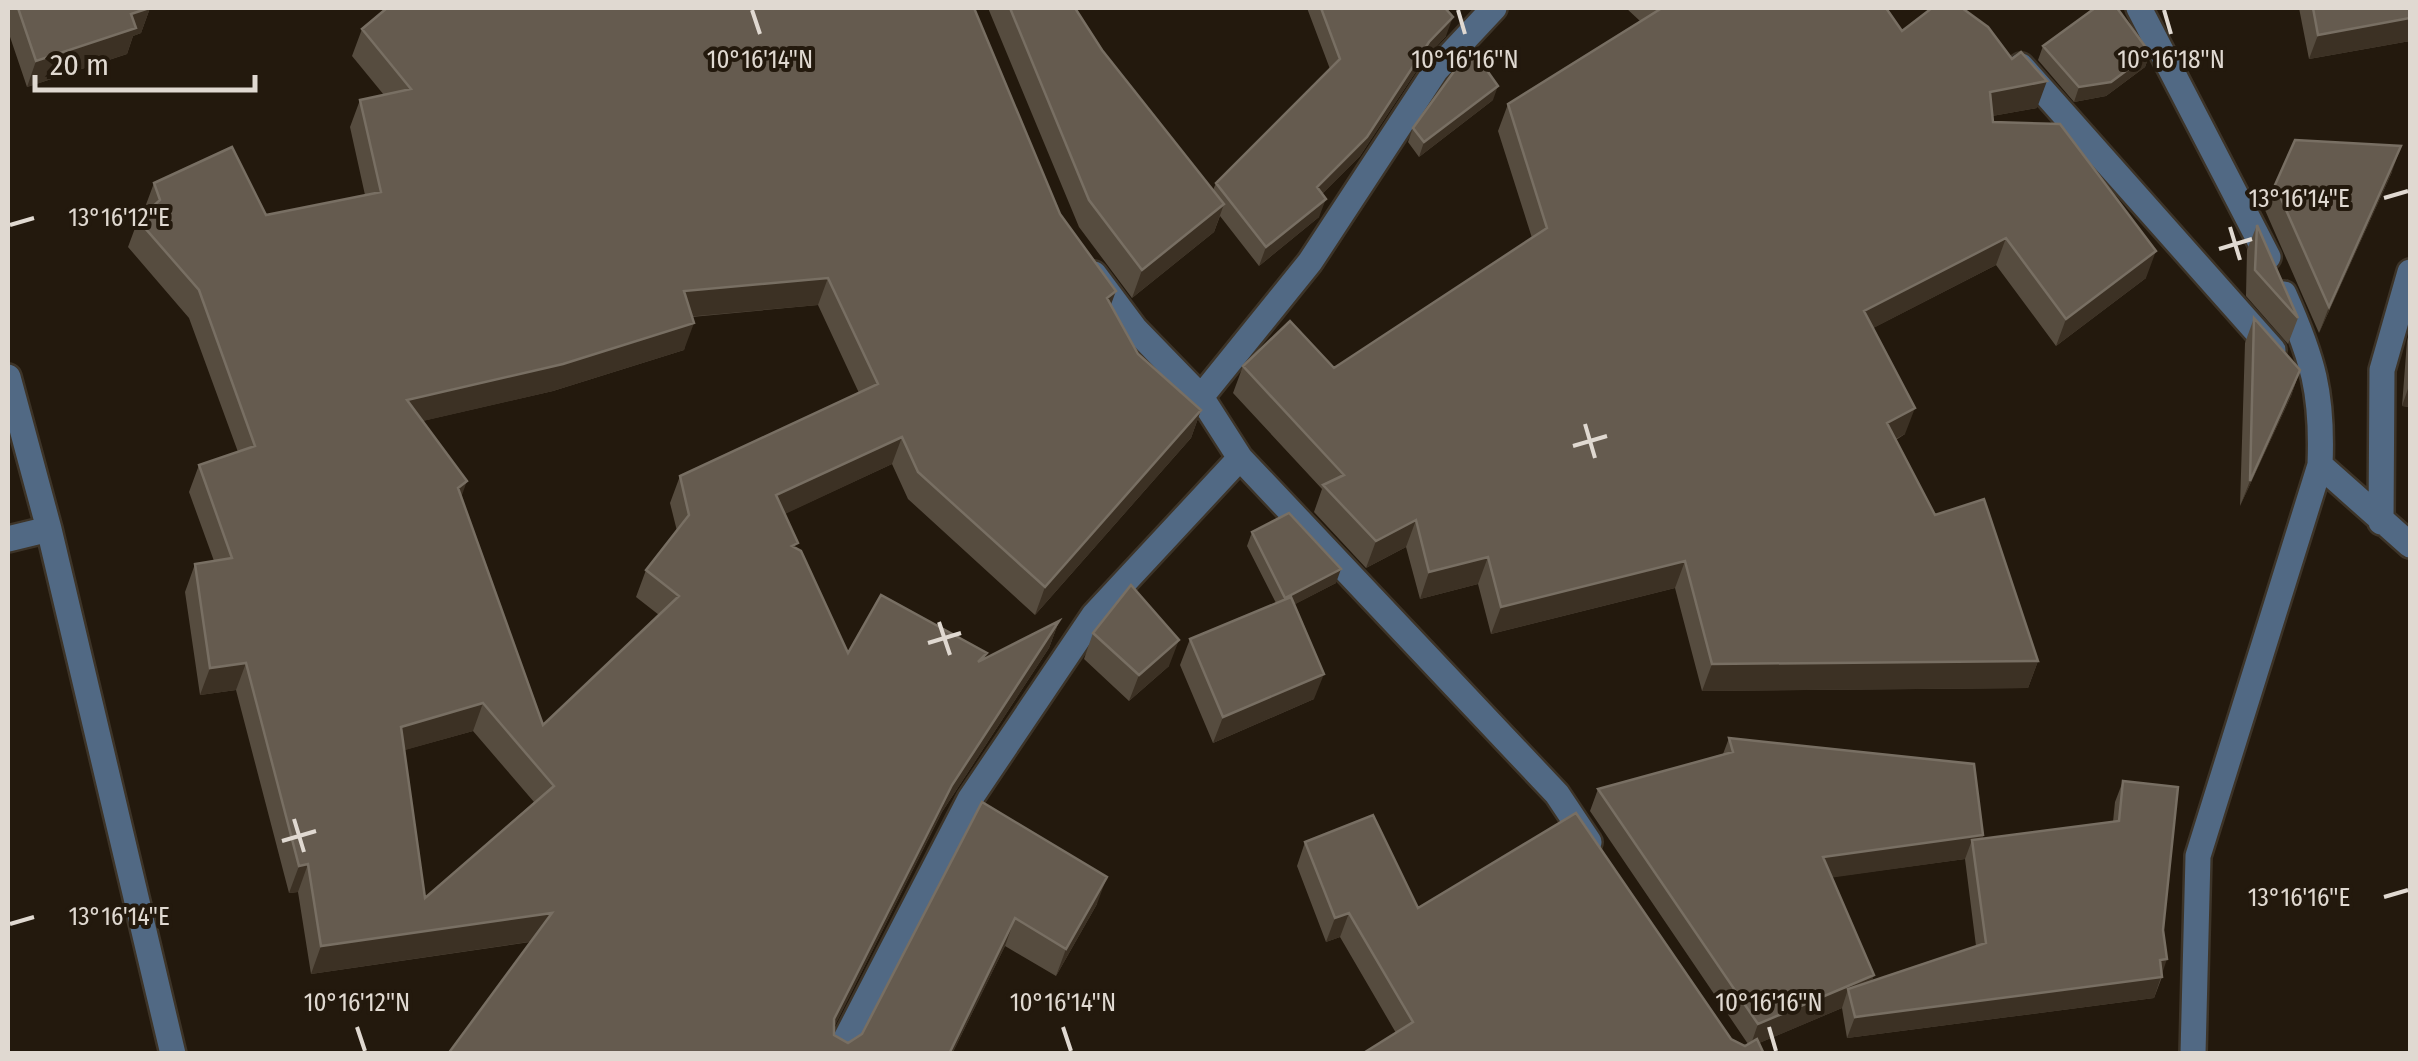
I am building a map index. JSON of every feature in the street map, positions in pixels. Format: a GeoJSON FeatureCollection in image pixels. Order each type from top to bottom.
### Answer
{"type":"FeatureCollection","features":[{"type":"Feature","properties":{"kind":"street"},"geometry":{"type":"LineString","coordinates":[[1202,397],[1310,262],[1436,70],[1494,8]]}},
{"type":"Feature","properties":{"kind":"street"},"geometry":{"type":"LineString","coordinates":[[2140,8],[2248,212],[2304,339],[2322,406],[2320,465],[2198,856],[2193,1054]]}},
{"type":"Feature","properties":{"kind":"street"},"geometry":{"type":"LineString","coordinates":[[2006,55],[2022,67],[2322,406]]}},
{"type":"Feature","properties":{"kind":"street"},"geometry":{"type":"LineString","coordinates":[[1077,250],[1135,329],[1202,397],[1240,458],[1556,794],[1601,859]]}},
{"type":"Feature","properties":{"kind":"street"},"geometry":{"type":"LineString","coordinates":[[2380,522],[2382,370],[2410,272]]}},
{"type":"Feature","properties":{"kind":"street"},"geometry":{"type":"LineString","coordinates":[[8,377],[49,529],[173,1054]]}},
{"type":"Feature","properties":{"kind":"street"},"geometry":{"type":"LineString","coordinates":[[838,1054],[970,798],[1094,614],[1240,458]]}},
{"type":"Feature","properties":{"kind":"street"},"geometry":{"type":"LineString","coordinates":[[2320,465],[2410,545]]}},
{"type":"Feature","properties":{"kind":"street"},"geometry":{"type":"LineString","coordinates":[[8,539],[49,529]]}},
{"type":"Feature","properties":{"kind":"building"},"geometry":{"type":"Polygon","coordinates":[[[18,8],[149,8],[131,14],[136,28],[36,61],[18,8]]]}},
{"type":"Feature","properties":{"kind":"building"},"geometry":{"type":"Polygon","coordinates":[[[387,8],[974,8],[1060,214],[1116,291],[1107,298],[1138,354],[1201,410],[1045,587],[918,472],[902,437],[776,495],[798,543],[792,546],[801,551],[848,653],[881,595],[987,653],[978,662],[1059,621],[952,785],[834,1019],[834,1035],[848,1043],[862,1034],[982,802],[1107,877],[1066,949],[1015,918],[949,1054],[448,1054],[552,913],[321,946],[308,864],[299,866],[246,663],[210,668],[195,564],[232,558],[199,465],[255,446],[199,290],[138,220],[160,200],[154,183],[232,147],[266,215],[381,192],[360,100],[411,89],[362,29],[387,8]],[[828,278],[684,291],[694,323],[563,364],[407,400],[467,481],[458,488],[543,725],[679,596],[646,570],[689,515],[680,476],[878,384],[828,278]],[[483,703],[401,727],[425,898],[554,786],[483,703]]]}},
{"type":"Feature","properties":{"kind":"building"},"geometry":{"type":"Polygon","coordinates":[[[1010,8],[1075,8],[1102,50],[1224,204],[1142,270],[1089,200],[1010,8]]]}},
{"type":"Feature","properties":{"kind":"building"},"geometry":{"type":"Polygon","coordinates":[[[1321,8],[1445,8],[1453,17],[1429,42],[1367,137],[1317,187],[1326,199],[1266,247],[1216,183],[1340,59],[1321,8]]]}},
{"type":"Feature","properties":{"kind":"building"},"geometry":{"type":"Polygon","coordinates":[[[1662,8],[1886,8],[1902,31],[1932,8],[1962,8],[1988,27],[2012,59],[2021,52],[2047,81],[1990,92],[1993,122],[2060,124],[2156,251],[2066,319],[2006,238],[1864,311],[1915,408],[1887,423],[1935,515],[1984,499],[2038,661],[1712,664],[1685,561],[1501,607],[1488,557],[1429,572],[1416,520],[1376,541],[1323,485],[1344,475],[1243,366],[1290,321],[1334,368],[1547,228],[1508,104],[1662,8]]]}},
{"type":"Feature","properties":{"kind":"building"},"geometry":{"type":"Polygon","coordinates":[[[2095,8],[2117,8],[2150,53],[2111,82],[2079,87],[2043,46],[2095,8]]]}},
{"type":"Feature","properties":{"kind":"building"},"geometry":{"type":"Polygon","coordinates":[[[2313,8],[2410,8],[2410,18],[2318,35],[2313,8]]]}},
{"type":"Feature","properties":{"kind":"building"},"geometry":{"type":"Polygon","coordinates":[[[1471,48],[1498,86],[1424,142],[1413,128],[1471,48]]]}},
{"type":"Feature","properties":{"kind":"building"},"geometry":{"type":"Polygon","coordinates":[[[2295,140],[2401,146],[2329,307],[2275,185],[2295,140]]]}},
{"type":"Feature","properties":{"kind":"building"},"geometry":{"type":"Polygon","coordinates":[[[2257,225],[2298,318],[2255,270],[2257,225]]]}},
{"type":"Feature","properties":{"kind":"building"},"geometry":{"type":"Polygon","coordinates":[[[2254,318],[2300,370],[2250,481],[2254,318]]]}},
{"type":"Feature","properties":{"kind":"building"},"geometry":{"type":"Polygon","coordinates":[[[1289,513],[1341,569],[1285,598],[1252,532],[1289,513]]]}},
{"type":"Feature","properties":{"kind":"building"},"geometry":{"type":"Polygon","coordinates":[[[1131,585],[1179,640],[1139,675],[1093,633],[1131,585]]]}},
{"type":"Feature","properties":{"kind":"building"},"geometry":{"type":"Polygon","coordinates":[[[1291,597],[1324,674],[1223,717],[1190,639],[1291,597]]]}},
{"type":"Feature","properties":{"kind":"building"},"geometry":{"type":"Polygon","coordinates":[[[1729,738],[1974,764],[1983,835],[1823,857],[1874,975],[1758,1024],[1598,789],[1733,752],[1729,738]]]}},
{"type":"Feature","properties":{"kind":"building"},"geometry":{"type":"Polygon","coordinates":[[[2123,781],[2178,787],[2163,930],[2167,959],[2160,960],[2162,977],[1855,1017],[1848,989],[1986,943],[1972,840],[2119,821],[2123,781]]]}},
{"type":"Feature","properties":{"kind":"building"},"geometry":{"type":"Polygon","coordinates":[[[1576,813],[1731,1039],[1745,1046],[1757,1039],[1764,1054],[1362,1054],[1413,1022],[1349,913],[1335,918],[1305,842],[1373,815],[1418,908],[1576,813]]]}}]}
